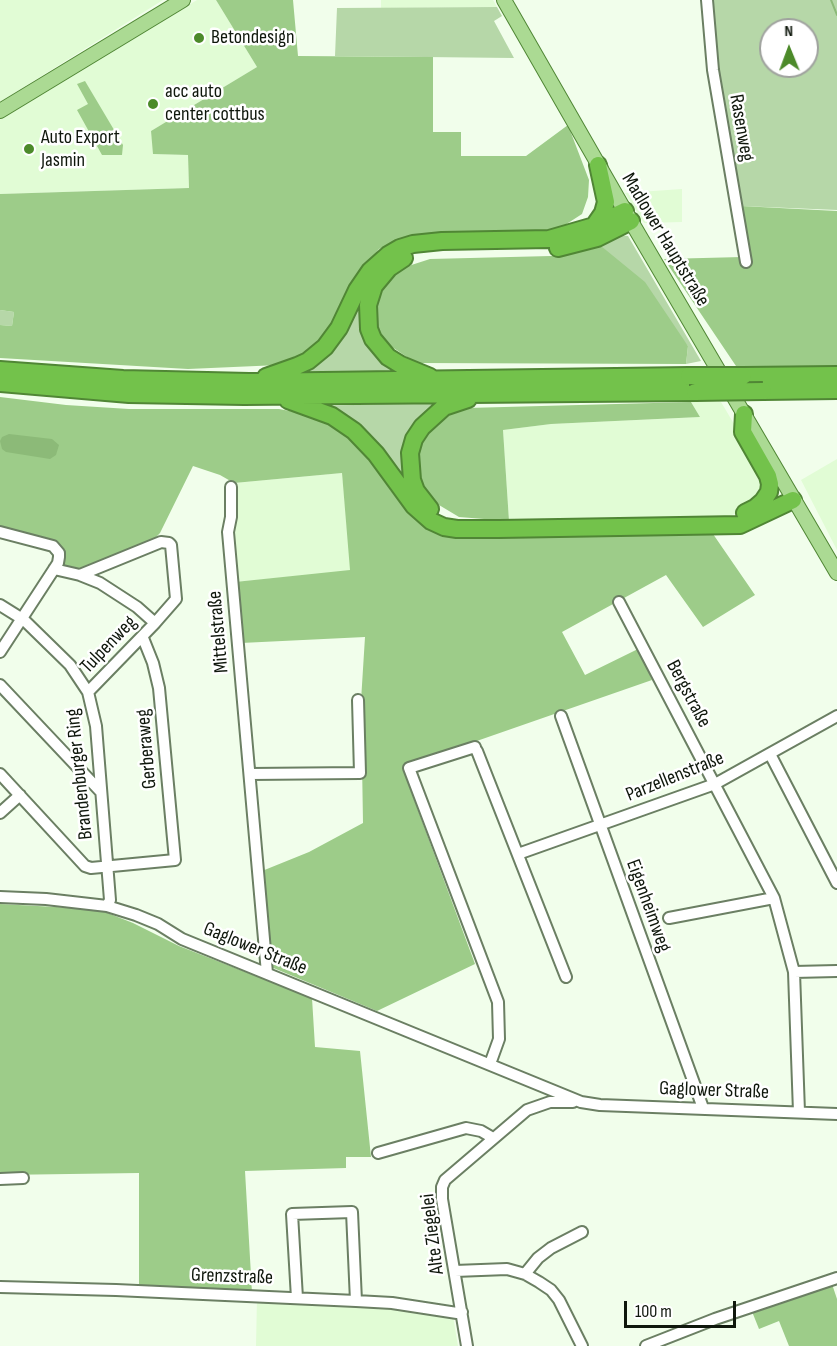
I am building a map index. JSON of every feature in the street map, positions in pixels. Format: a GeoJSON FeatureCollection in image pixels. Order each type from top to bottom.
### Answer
{"type":"FeatureCollection","features":[{"type":"Feature","properties":{"kind":"highway"},"geometry":{"type":"LineString","coordinates":[[594,226],[603,213],[606,202],[598,165]]}},
{"type":"Feature","properties":{"kind":"highway"},"geometry":{"type":"LineString","coordinates":[[249,382],[297,366],[317,354],[339,328],[357,290],[370,271],[400,248],[426,242],[549,239],[628,216]]}},
{"type":"Feature","properties":{"kind":"highway"},"geometry":{"type":"LineString","coordinates":[[439,380],[401,365],[388,357],[369,329],[368,305],[374,286],[389,268],[404,258],[424,253],[533,250],[568,246],[597,238],[628,216]]}},
{"type":"Feature","properties":{"kind":"highway"},"geometry":{"type":"LineString","coordinates":[[0,369],[123,379],[249,382],[439,380],[692,384],[763,391],[837,390]]}},
{"type":"Feature","properties":{"kind":"highway"},"geometry":{"type":"LineString","coordinates":[[0,383],[129,394],[272,396],[484,394],[692,384],[743,376],[837,375]]}},
{"type":"Feature","properties":{"kind":"highway"},"geometry":{"type":"LineString","coordinates":[[474,528],[438,514],[423,501],[412,480],[410,453],[414,439],[422,427],[444,407],[484,394]]}},
{"type":"Feature","properties":{"kind":"highway"},"geometry":{"type":"LineString","coordinates":[[272,396],[321,411],[354,431],[376,454],[414,506],[431,520],[451,528],[740,525],[790,495]]}},
{"type":"Feature","properties":{"kind":"highway"},"geometry":{"type":"LineString","coordinates":[[744,414],[743,432],[768,476],[770,484],[764,501],[755,508]]}},
{"type":"Feature","properties":{"kind":"highway"},"geometry":{"type":"LineString","coordinates":[[711,527],[790,495]]}},
{"type":"Feature","properties":{"kind":"main road"},"geometry":{"type":"LineString","coordinates":[[0,111],[183,0]]}},
{"type":"Feature","properties":{"kind":"main road","name":"Madlower Hauptstraße"},"geometry":{"type":"LineString","coordinates":[[504,0],[837,573]]}},
{"type":"Feature","properties":{"kind":"street","name":"Rasenweg"},"geometry":{"type":"LineString","coordinates":[[707,0],[713,70],[746,262]]}},
{"type":"Feature","properties":{"kind":"street","name":"Mittelstraße"},"geometry":{"type":"LineString","coordinates":[[231,487],[231,517],[228,532],[267,974]]}},
{"type":"Feature","properties":{"kind":"street"},"geometry":{"type":"LineString","coordinates":[[0,532],[53,546],[59,552],[58,563],[0,652]]}},
{"type":"Feature","properties":{"kind":"street","name":"Tulpenweg"},"geometry":{"type":"LineString","coordinates":[[80,575],[160,542],[171,545],[176,599],[143,638],[88,692]]}},
{"type":"Feature","properties":{"kind":"street","name":"Tulpenweg"},"geometry":{"type":"LineString","coordinates":[[54,569],[80,575],[117,593],[155,623]]}},
{"type":"Feature","properties":{"kind":"street","name":"Bergstraße"},"geometry":{"type":"LineString","coordinates":[[619,602],[774,898],[794,972],[799,1112]]}},
{"type":"Feature","properties":{"kind":"street","name":"Brandenburger Ring"},"geometry":{"type":"LineString","coordinates":[[0,605],[22,618],[70,665],[88,692],[96,726],[110,900],[107,906]]}},
{"type":"Feature","properties":{"kind":"street","name":"Gerberaweg"},"geometry":{"type":"LineString","coordinates":[[107,866],[175,860],[161,697],[153,663],[143,638]]}},
{"type":"Feature","properties":{"kind":"street"},"geometry":{"type":"LineString","coordinates":[[0,685],[101,792]]}},
{"type":"Feature","properties":{"kind":"street"},"geometry":{"type":"LineString","coordinates":[[250,774],[360,772],[358,700]]}},
{"type":"Feature","properties":{"kind":"street","name":"Eigenheimweg"},"geometry":{"type":"LineString","coordinates":[[561,716],[703,1108]]}},
{"type":"Feature","properties":{"kind":"street","name":"Parzellenstraße"},"geometry":{"type":"LineString","coordinates":[[518,854],[715,784],[837,716]]}},
{"type":"Feature","properties":{"kind":"street"},"geometry":{"type":"LineString","coordinates":[[490,1064],[499,1039],[498,1002],[409,768],[476,749],[566,977]]}},
{"type":"Feature","properties":{"kind":"street"},"geometry":{"type":"LineString","coordinates":[[770,754],[837,883]]}},
{"type":"Feature","properties":{"kind":"street"},"geometry":{"type":"LineString","coordinates":[[0,774],[86,866],[90,868],[107,866]]}},
{"type":"Feature","properties":{"kind":"street"},"geometry":{"type":"LineString","coordinates":[[0,813],[20,795]]}},
{"type":"Feature","properties":{"kind":"street","name":"Gaglower Straße"},"geometry":{"type":"LineString","coordinates":[[0,897],[46,899],[107,906],[158,924],[182,939],[581,1102],[600,1105],[837,1114]]}},
{"type":"Feature","properties":{"kind":"street"},"geometry":{"type":"LineString","coordinates":[[669,918],[774,898]]}},
{"type":"Feature","properties":{"kind":"street"},"geometry":{"type":"LineString","coordinates":[[794,972],[837,971]]}},
{"type":"Feature","properties":{"kind":"street","name":"Alte Ziegelei"},"geometry":{"type":"LineString","coordinates":[[550,1102],[558,1093]]}},
{"type":"Feature","properties":{"kind":"street","name":"Alte Ziegelei"},"geometry":{"type":"LineString","coordinates":[[467,1346],[442,1199],[442,1187],[445,1180],[527,1110],[550,1102],[581,1102]]}},
{"type":"Feature","properties":{"kind":"street"},"geometry":{"type":"LineString","coordinates":[[378,1153],[466,1128],[481,1131],[494,1138]]}},
{"type":"Feature","properties":{"kind":"street"},"geometry":{"type":"LineString","coordinates":[[0,1179],[23,1178]]}},
{"type":"Feature","properties":{"kind":"street"},"geometry":{"type":"LineString","coordinates":[[297,1298],[292,1214],[352,1212],[356,1301]]}},
{"type":"Feature","properties":{"kind":"street"},"geometry":{"type":"LineString","coordinates":[[525,1274],[538,1258],[551,1248],[582,1232]]}},
{"type":"Feature","properties":{"kind":"street"},"geometry":{"type":"LineString","coordinates":[[455,1271],[507,1269],[525,1274],[551,1290],[559,1300],[582,1346]]}},
{"type":"Feature","properties":{"kind":"street"},"geometry":{"type":"LineString","coordinates":[[646,1346],[715,1319],[837,1278]]}},
{"type":"Feature","properties":{"kind":"street","name":"Grenzstraße"},"geometry":{"type":"LineString","coordinates":[[0,1287],[356,1301],[462,1312]]}},
{"type":"Feature","properties":{"kind":"shaded area"},"geometry":{"type":"Polygon","coordinates":[[[0,0],[163,0],[0,102],[0,0]]]}},
{"type":"Feature","properties":{"kind":"shaded area"},"geometry":{"type":"Polygon","coordinates":[[[197,0],[216,0],[257,67],[151,131],[154,154],[188,155],[189,188],[0,194],[0,119],[197,0]]]}},
{"type":"Feature","properties":{"kind":"shaded area"},"geometry":{"type":"Polygon","coordinates":[[[216,0],[293,0],[298,56],[433,57],[433,132],[461,132],[461,156],[526,156],[568,125],[589,180],[588,197],[582,214],[565,225],[544,231],[426,234],[399,239],[379,249],[356,277],[335,324],[319,344],[304,356],[279,365],[188,369],[0,358],[0,325],[12,326],[14,312],[0,310],[0,194],[189,188],[188,155],[153,154],[151,131],[257,67],[216,0]]]}},
{"type":"Feature","properties":{"kind":"shaded area"},"geometry":{"type":"Polygon","coordinates":[[[381,0],[493,0],[497,7],[381,8],[381,0]]]}},
{"type":"Feature","properties":{"kind":"shaded area"},"geometry":{"type":"Polygon","coordinates":[[[710,0],[837,0],[837,210],[741,206],[716,68],[710,0]]]}},
{"type":"Feature","properties":{"kind":"shaded area"},"geometry":{"type":"Polygon","coordinates":[[[497,7],[502,16],[494,21],[514,58],[335,56],[337,8],[497,7]]]}},
{"type":"Feature","properties":{"kind":"shaded area"},"geometry":{"type":"Polygon","coordinates":[[[85,81],[123,145],[122,155],[102,155],[77,110],[88,104],[77,84],[85,81]]]}},
{"type":"Feature","properties":{"kind":"shaded area"},"geometry":{"type":"Polygon","coordinates":[[[682,189],[682,222],[644,223],[625,193],[682,189]]]}},
{"type":"Feature","properties":{"kind":"shaded area"},"geometry":{"type":"Polygon","coordinates":[[[741,206],[837,211],[837,366],[736,366],[664,259],[742,257],[741,206]]]}},
{"type":"Feature","properties":{"kind":"shaded area"},"geometry":{"type":"Polygon","coordinates":[[[618,235],[628,236],[701,361],[686,364],[688,346],[601,246],[618,235]]]}},
{"type":"Feature","properties":{"kind":"shaded area"},"geometry":{"type":"Polygon","coordinates":[[[601,246],[645,282],[688,346],[686,364],[416,363],[386,343],[376,325],[378,291],[399,269],[430,259],[551,256],[601,246]]]}},
{"type":"Feature","properties":{"kind":"shaded area"},"geometry":{"type":"Polygon","coordinates":[[[366,284],[364,302],[397,371],[300,373],[366,284]]]}},
{"type":"Feature","properties":{"kind":"shaded area"},"geometry":{"type":"Polygon","coordinates":[[[0,310],[14,312],[12,326],[0,325],[0,310]]]}},
{"type":"Feature","properties":{"kind":"shaded area"},"geometry":{"type":"Polygon","coordinates":[[[0,397],[66,405],[129,409],[279,409],[306,414],[346,433],[375,465],[391,491],[411,515],[421,522],[482,537],[713,534],[755,595],[703,627],[666,575],[562,632],[585,675],[638,649],[652,680],[402,767],[475,964],[377,1011],[271,967],[262,871],[309,852],[363,823],[361,701],[365,637],[241,643],[235,582],[350,570],[342,473],[234,483],[220,475],[193,466],[160,533],[154,539],[79,571],[64,567],[62,551],[0,528],[0,397]]]}},
{"type":"Feature","properties":{"kind":"shaded area"},"geometry":{"type":"Polygon","coordinates":[[[444,402],[407,484],[324,406],[444,402]]]}},
{"type":"Feature","properties":{"kind":"shaded area"},"geometry":{"type":"Polygon","coordinates":[[[691,402],[721,402],[765,476],[759,498],[744,510],[727,517],[509,521],[503,430],[551,424],[700,417],[691,402]]]}},
{"type":"Feature","properties":{"kind":"shaded area"},"geometry":{"type":"Polygon","coordinates":[[[691,402],[700,417],[551,424],[503,430],[509,521],[459,517],[434,502],[421,486],[418,453],[421,441],[429,428],[450,413],[467,408],[691,402]]]}},
{"type":"Feature","properties":{"kind":"shaded area"},"geometry":{"type":"Polygon","coordinates":[[[9,434],[52,439],[59,445],[56,455],[50,459],[6,452],[2,449],[0,441],[2,437],[9,434]]]}},
{"type":"Feature","properties":{"kind":"shaded area"},"geometry":{"type":"Polygon","coordinates":[[[837,459],[837,550],[801,480],[837,459]]]}},
{"type":"Feature","properties":{"kind":"shaded area"},"geometry":{"type":"Polygon","coordinates":[[[342,473],[351,571],[235,582],[232,537],[234,483],[342,473]]]}},
{"type":"Feature","properties":{"kind":"shaded area"},"geometry":{"type":"Polygon","coordinates":[[[0,904],[105,912],[133,923],[179,946],[312,998],[315,1047],[360,1051],[371,1157],[346,1157],[346,1168],[245,1171],[252,1293],[139,1287],[139,1173],[0,1175],[0,904]]]}},
{"type":"Feature","properties":{"kind":"shaded area"},"geometry":{"type":"Polygon","coordinates":[[[831,1281],[837,1299],[837,1346],[789,1346],[779,1321],[759,1329],[751,1309],[831,1281]]]}},
{"type":"Feature","properties":{"kind":"shaded area"},"geometry":{"type":"Polygon","coordinates":[[[257,1298],[357,1303],[453,1316],[458,1346],[256,1346],[257,1298]]]}},
{"type":"Feature","properties":{"kind":"waterway"},"geometry":{"type":"LineString","coordinates":[[831,0],[837,15]]}},
{"type":"Feature","properties":{"kind":"place","name":"Betondesign"},"geometry":{"type":"Point","coordinates":[199,38]}},
{"type":"Feature","properties":{"kind":"place","name":"acc auto center cottbus"},"geometry":{"type":"Point","coordinates":[153,104]}},
{"type":"Feature","properties":{"kind":"place","name":"Auto Export Jasmin"},"geometry":{"type":"Point","coordinates":[29,149]}}]}
